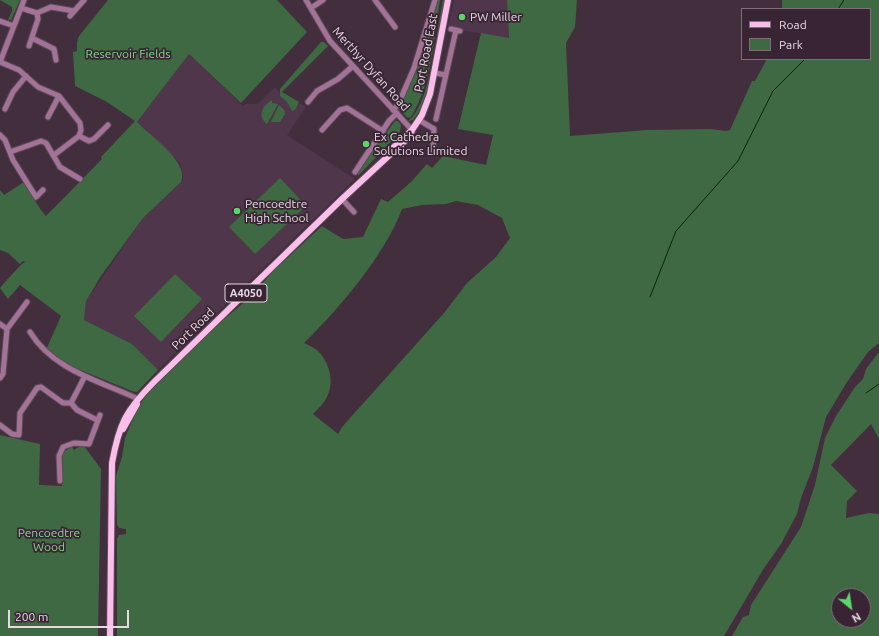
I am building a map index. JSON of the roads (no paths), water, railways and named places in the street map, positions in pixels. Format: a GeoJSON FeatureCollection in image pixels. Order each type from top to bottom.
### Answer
{"type":"FeatureCollection","features":[{"type":"Feature","properties":{"kind":"main road","name":"Port Road East"},"geometry":{"type":"LineString","coordinates":[[412,130],[419,120],[430,94],[448,0]]}},
{"type":"Feature","properties":{"kind":"main road","name":"Port Road"},"geometry":{"type":"LineString","coordinates":[[110,636],[111,473],[115,447],[137,405],[138,399],[342,199],[385,159],[407,133],[412,130]]}},
{"type":"Feature","properties":{"kind":"street"},"geometry":{"type":"LineString","coordinates":[[24,0],[0,62],[19,70],[38,87],[59,96],[80,123],[81,130],[79,136],[54,156]]}},
{"type":"Feature","properties":{"kind":"street"},"geometry":{"type":"LineString","coordinates":[[70,16],[84,0]]}},
{"type":"Feature","properties":{"kind":"street","name":"Merthyr Dyfan Road"},"geometry":{"type":"LineString","coordinates":[[306,0],[327,37],[412,130]]}},
{"type":"Feature","properties":{"kind":"street"},"geometry":{"type":"LineString","coordinates":[[311,8],[323,0]]}},
{"type":"Feature","properties":{"kind":"street"},"geometry":{"type":"LineString","coordinates":[[375,0],[395,27]]}},
{"type":"Feature","properties":{"kind":"street","name":"Port Road East"},"geometry":{"type":"LineString","coordinates":[[355,172],[395,112],[414,68],[435,0]]}},
{"type":"Feature","properties":{"kind":"street"},"geometry":{"type":"LineString","coordinates":[[21,8],[37,14],[51,7],[74,10]]}},
{"type":"Feature","properties":{"kind":"street"},"geometry":{"type":"LineString","coordinates":[[29,46],[38,19],[37,14]]}},
{"type":"Feature","properties":{"kind":"street"},"geometry":{"type":"LineString","coordinates":[[0,20],[14,26]]}},
{"type":"Feature","properties":{"kind":"street"},"geometry":{"type":"LineString","coordinates":[[436,119],[456,30]]}},
{"type":"Feature","properties":{"kind":"street"},"geometry":{"type":"LineString","coordinates":[[32,38],[54,48],[56,60]]}},
{"type":"Feature","properties":{"kind":"street"},"geometry":{"type":"LineString","coordinates":[[308,102],[317,92],[338,79],[353,66]]}},
{"type":"Feature","properties":{"kind":"street"},"geometry":{"type":"LineString","coordinates":[[435,73],[446,75]]}},
{"type":"Feature","properties":{"kind":"street"},"geometry":{"type":"LineString","coordinates":[[4,109],[13,92],[26,76]]}},
{"type":"Feature","properties":{"kind":"street"},"geometry":{"type":"LineString","coordinates":[[48,117],[59,96]]}},
{"type":"Feature","properties":{"kind":"street"},"geometry":{"type":"LineString","coordinates":[[322,130],[340,110],[347,108],[383,132]]}},
{"type":"Feature","properties":{"kind":"street"},"geometry":{"type":"LineString","coordinates":[[419,120],[434,129],[433,153]]}},
{"type":"Feature","properties":{"kind":"street"},"geometry":{"type":"LineString","coordinates":[[79,136],[89,141],[94,139],[108,125]]}},
{"type":"Feature","properties":{"kind":"street"},"geometry":{"type":"LineString","coordinates":[[0,135],[5,140],[13,160],[36,197],[43,190]]}},
{"type":"Feature","properties":{"kind":"street"},"geometry":{"type":"LineString","coordinates":[[10,152],[41,141],[50,147],[60,167],[80,179]]}},
{"type":"Feature","properties":{"kind":"street"},"geometry":{"type":"LineString","coordinates":[[342,199],[354,212]]}},
{"type":"Feature","properties":{"kind":"street"},"geometry":{"type":"LineString","coordinates":[[0,378],[3,374],[7,329],[27,302]]}},
{"type":"Feature","properties":{"kind":"street"},"geometry":{"type":"LineString","coordinates":[[0,324],[7,329]]}},
{"type":"Feature","properties":{"kind":"street"},"geometry":{"type":"LineString","coordinates":[[30,332],[53,358],[85,376],[138,399]]}},
{"type":"Feature","properties":{"kind":"street"},"geometry":{"type":"LineString","coordinates":[[71,403],[85,376]]}},
{"type":"Feature","properties":{"kind":"street"},"geometry":{"type":"LineString","coordinates":[[0,425],[12,434],[19,435],[20,413],[37,388],[41,388],[63,403],[71,403],[77,410],[97,420]]}},
{"type":"Feature","properties":{"kind":"street"},"geometry":{"type":"LineString","coordinates":[[60,481],[59,456],[63,447],[74,443],[89,444],[100,415]]}},
{"type":"Feature","properties":{"kind":"waterway"},"geometry":{"type":"LineString","coordinates":[[839,8],[844,0]]}},
{"type":"Feature","properties":{"kind":"waterway"},"geometry":{"type":"LineString","coordinates":[[650,297],[676,231],[738,161],[773,91],[804,60]]}},
{"type":"Feature","properties":{"kind":"waterway"},"geometry":{"type":"LineString","coordinates":[[866,393],[879,384]]}},
{"type":"Feature","properties":{"kind":"place","name":"PW Miller"},"geometry":{"type":"Point","coordinates":[462,17]}},
{"type":"Feature","properties":{"kind":"place","name":"Ex Cathedra Solutions Limited"},"geometry":{"type":"Point","coordinates":[366,144]}},
{"type":"Feature","properties":{"kind":"place","name":"Pencoedtre High School"},"geometry":{"type":"Point","coordinates":[237,211]}},
{"type":"Feature","properties":{"kind":"park label","name":"Reservoir Fields"},"geometry":{"type":"Point","coordinates":[128,54]}},
{"type":"Feature","properties":{"kind":"park label","name":"Pencoedtre Wood"},"geometry":{"type":"Point","coordinates":[49,540]}}]}
